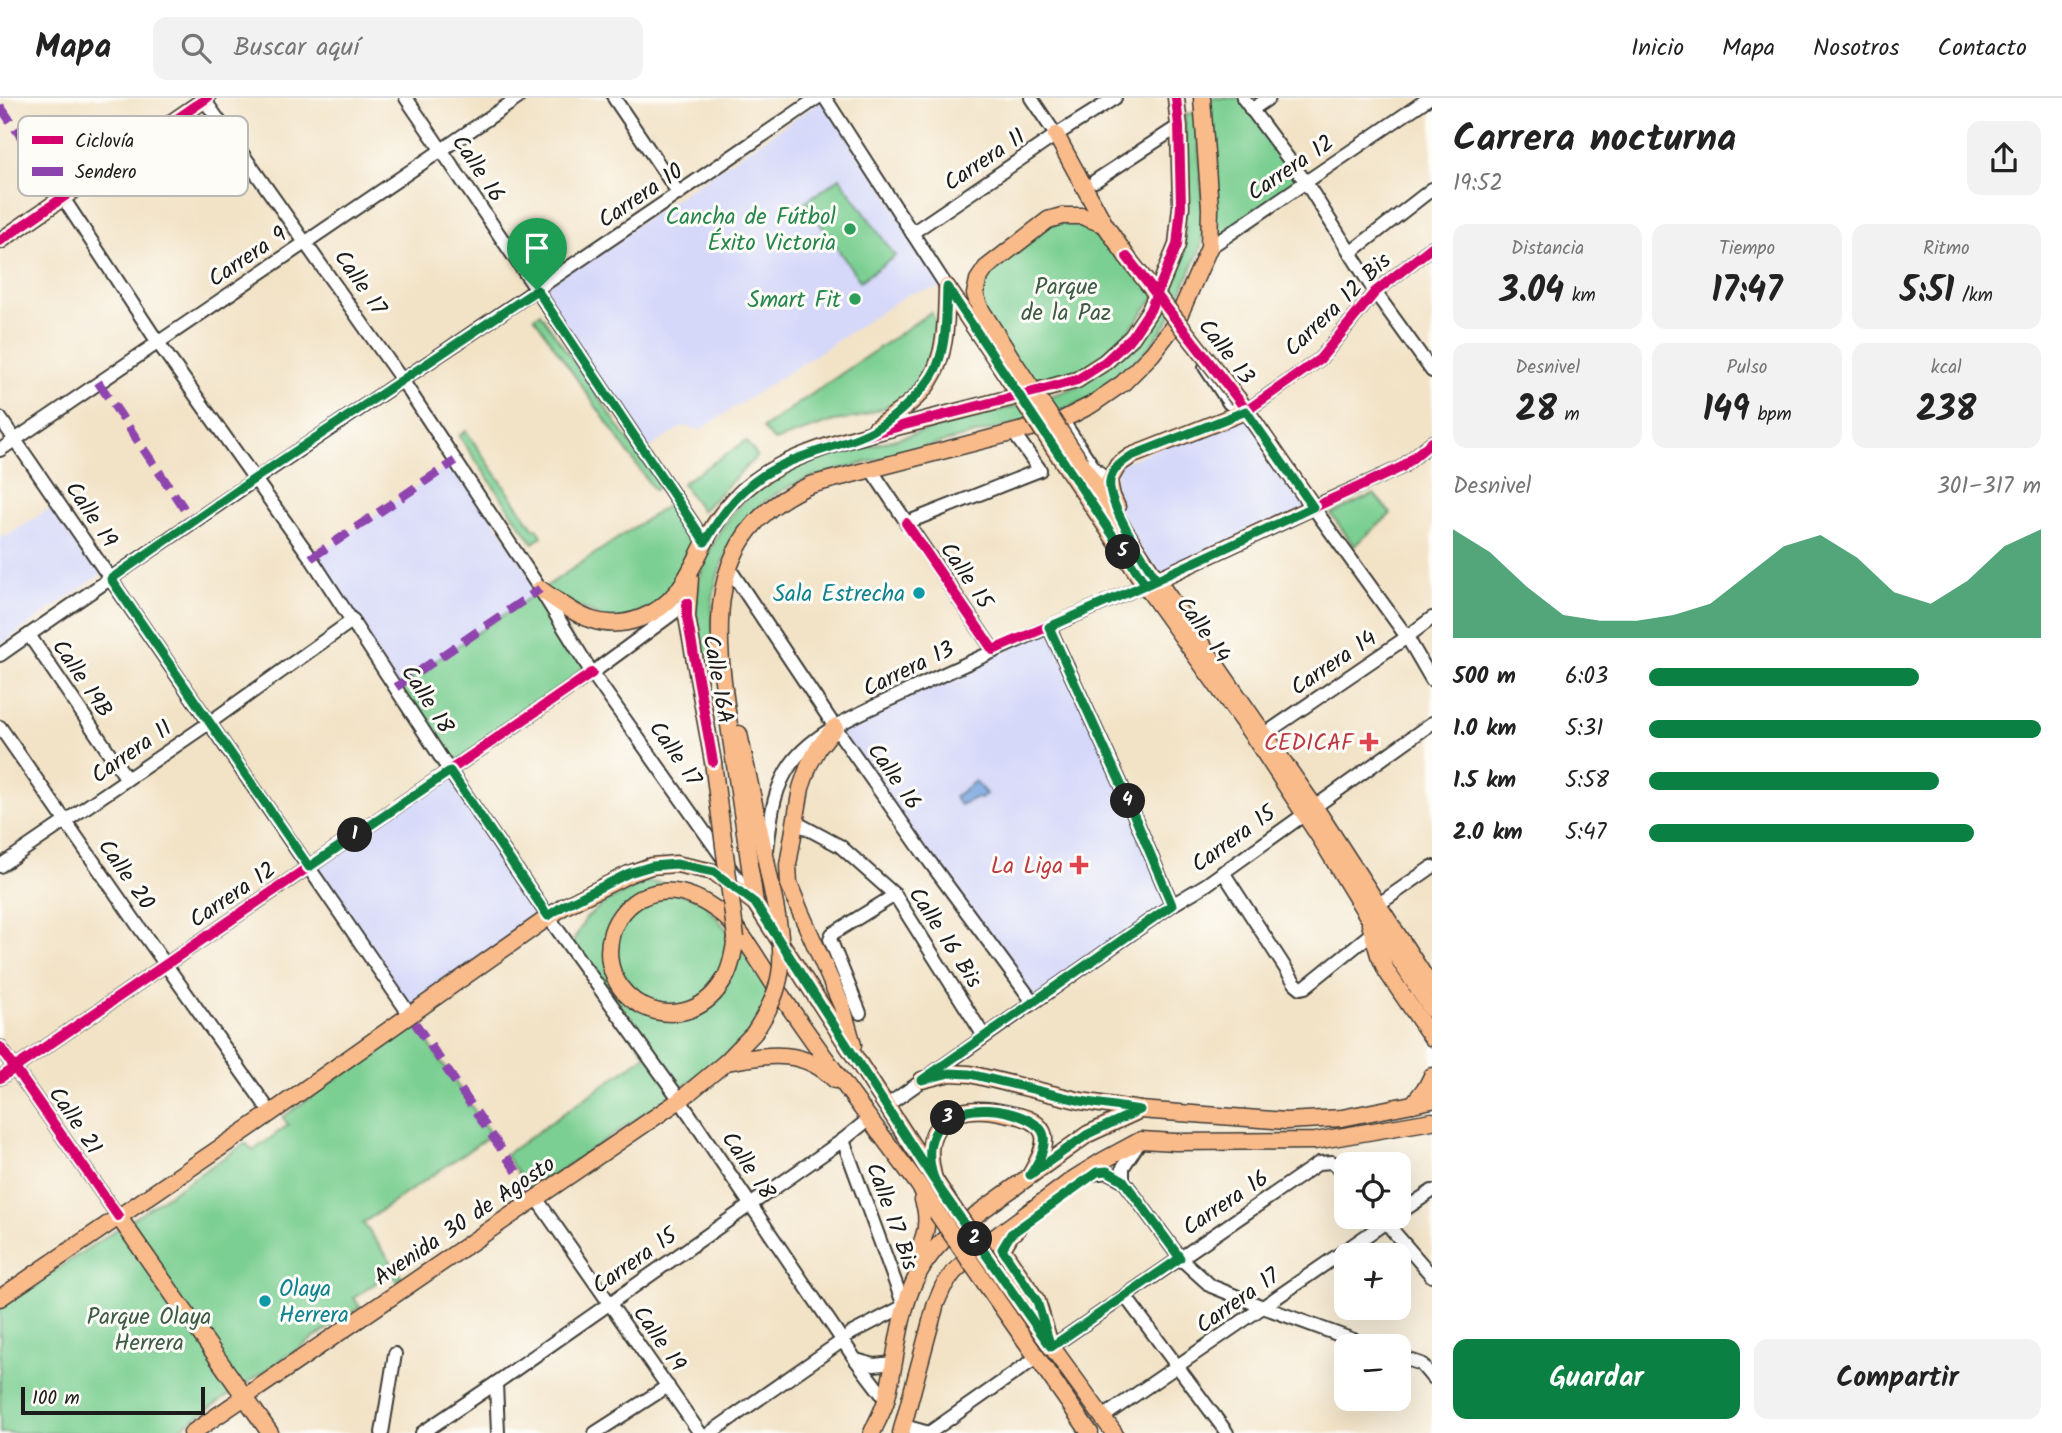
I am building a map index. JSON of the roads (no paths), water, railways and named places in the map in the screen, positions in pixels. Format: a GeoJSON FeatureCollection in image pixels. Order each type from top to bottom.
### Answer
{"type":"FeatureCollection","features":[{"type":"Feature","properties":{"kind":"main road"},"geometry":{"type":"LineString","coordinates":[[540,589],[583,618],[604,623],[626,622],[648,616],[667,604],[682,588],[719,518],[736,498],[773,469],[867,435],[1077,380],[1105,362],[1132,337],[1150,310],[1177,246],[1181,206],[1176,98]]}},
{"type":"Feature","properties":{"kind":"main road"},"geometry":{"type":"LineString","coordinates":[[720,660],[719,618],[722,589],[729,568],[736,551],[753,526],[771,507],[791,493],[810,485],[1062,420],[1091,405],[1123,383],[1152,354],[1175,324],[1209,247],[1210,208],[1202,98]]}},
{"type":"Feature","properties":{"kind":"main road"},"geometry":{"type":"LineString","coordinates":[[181,116],[205,99]]}},
{"type":"Feature","properties":{"kind":"main road","name":"Calle 13"},"geometry":{"type":"LineString","coordinates":[[1056,135],[1105,225],[1127,257],[1242,405],[1313,507]]}},
{"type":"Feature","properties":{"kind":"main road"},"geometry":{"type":"LineString","coordinates":[[0,241],[66,196]]}},
{"type":"Feature","properties":{"kind":"main road","name":"Calle 14"},"geometry":{"type":"LineString","coordinates":[[1007,363],[975,294],[978,280],[986,268],[1048,220],[1062,215],[1082,216],[1105,225]]}},
{"type":"Feature","properties":{"kind":"main road"},"geometry":{"type":"LineString","coordinates":[[867,435],[909,404],[928,383],[943,346],[947,287]]}},
{"type":"Feature","properties":{"kind":"main road","name":"Calle 14"},"geometry":{"type":"LineString","coordinates":[[947,287],[1007,363],[1151,582],[1260,736],[1308,810],[1341,848],[1383,933],[1432,1010]]}},
{"type":"Feature","properties":{"kind":"main road","name":"Carrera 12 Bis"},"geometry":{"type":"LineString","coordinates":[[1110,481],[1118,465],[1131,456],[1242,405]]}},
{"type":"Feature","properties":{"kind":"main road","name":"Calle 14"},"geometry":{"type":"LineString","coordinates":[[1075,467],[1130,538],[1151,582]]}},
{"type":"Feature","properties":{"kind":"main road"},"geometry":{"type":"LineString","coordinates":[[1110,481],[1112,496],[1130,538]]}},
{"type":"Feature","properties":{"kind":"main road"},"geometry":{"type":"LineString","coordinates":[[1151,582],[1313,507]]}},
{"type":"Feature","properties":{"kind":"main road","name":"Calle 16A"},"geometry":{"type":"LineString","coordinates":[[692,569],[687,617],[713,762],[735,931]]}},
{"type":"Feature","properties":{"kind":"main road","name":"Calle 16A"},"geometry":{"type":"LineString","coordinates":[[720,660],[755,903]]}},
{"type":"Feature","properties":{"kind":"main road","name":"Avenida 30 de Agosto"},"geometry":{"type":"LineString","coordinates":[[192,1433],[680,1100],[726,1062],[754,1033],[768,1012],[779,979],[783,954],[743,749],[720,660]]}},
{"type":"Feature","properties":{"kind":"main road"},"geometry":{"type":"LineString","coordinates":[[835,727],[819,747],[801,788],[788,864],[789,884],[842,1006],[856,1059]]}},
{"type":"Feature","properties":{"kind":"main road","name":"Calle 14"},"geometry":{"type":"LineString","coordinates":[[1308,810],[1321,839],[1367,915],[1432,988]]}},
{"type":"Feature","properties":{"kind":"main road"},"geometry":{"type":"LineString","coordinates":[[1341,848],[1432,971]]}},
{"type":"Feature","properties":{"kind":"main road"},"geometry":{"type":"LineString","coordinates":[[0,1298],[271,1112],[563,906],[629,873],[652,866],[676,864],[714,872],[755,903]]}},
{"type":"Feature","properties":{"kind":"main road"},"geometry":{"type":"LineString","coordinates":[[673,891],[692,896],[713,908],[735,931],[732,963],[723,982],[711,998],[696,1008],[676,1013],[659,1013],[641,1007],[619,987],[609,965],[608,944],[614,926],[626,909],[641,898],[656,892],[673,891]]}},
{"type":"Feature","properties":{"kind":"main road","name":"Calle 17"},"geometry":{"type":"LineString","coordinates":[[755,903],[886,1106],[926,1182],[985,1283],[1086,1432]]}},
{"type":"Feature","properties":{"kind":"main road","name":"Calle 17"},"geometry":{"type":"LineString","coordinates":[[735,931],[869,1119],[926,1182]]}},
{"type":"Feature","properties":{"kind":"main road"},"geometry":{"type":"LineString","coordinates":[[1383,933],[1387,972],[1432,1038]]}},
{"type":"Feature","properties":{"kind":"main road"},"geometry":{"type":"LineString","coordinates":[[726,1062],[769,1055],[805,1059],[833,1077],[869,1119]]}},
{"type":"Feature","properties":{"kind":"main road"},"geometry":{"type":"LineString","coordinates":[[922,1080],[950,1073],[970,1074],[1081,1101],[1140,1110],[1286,1121],[1342,1118],[1432,1100]]}},
{"type":"Feature","properties":{"kind":"main road"},"geometry":{"type":"LineString","coordinates":[[1413,1104],[1432,1076]]}},
{"type":"Feature","properties":{"kind":"main road"},"geometry":{"type":"LineString","coordinates":[[873,1433],[886,1400],[909,1274],[926,1231],[926,1182],[933,1135],[950,1116],[973,1108],[1022,1117],[1035,1123],[1044,1136],[1040,1159],[1030,1175]]}},
{"type":"Feature","properties":{"kind":"main road"},"geometry":{"type":"LineString","coordinates":[[904,1306],[929,1254],[940,1241],[1088,1134],[1140,1110]]}},
{"type":"Feature","properties":{"kind":"main road"},"geometry":{"type":"LineString","coordinates":[[902,1430],[936,1303],[953,1273],[975,1252],[1075,1178],[1104,1160],[1141,1140],[1315,1141],[1432,1121]]}},
{"type":"Feature","properties":{"kind":"main road"},"geometry":{"type":"LineString","coordinates":[[1051,1347],[1037,1301],[1002,1249],[1011,1234],[1097,1172]]}},
{"type":"Feature","properties":{"kind":"main road","name":"Calle 17"},"geometry":{"type":"LineString","coordinates":[[944,1209],[997,1271],[1114,1433]]}},
{"type":"Feature","properties":{"kind":"main road","name":"Calle 21"},"geometry":{"type":"LineString","coordinates":[[118,1216],[270,1433]]}},
{"type":"Feature","properties":{"kind":"street","name":"Calle 16"},"geometry":{"type":"LineString","coordinates":[[406,98],[705,542]]}},
{"type":"Feature","properties":{"kind":"street","name":"Carrera 9"},"geometry":{"type":"LineString","coordinates":[[0,450],[518,98]]}},
{"type":"Feature","properties":{"kind":"street"},"geometry":{"type":"LineString","coordinates":[[614,98],[680,194]]}},
{"type":"Feature","properties":{"kind":"street","name":"Carrera 10"},"geometry":{"type":"LineString","coordinates":[[0,655],[254,479],[680,194],[817,98]]}},
{"type":"Feature","properties":{"kind":"street","name":"Calle 14"},"geometry":{"type":"LineString","coordinates":[[825,98],[947,287]]}},
{"type":"Feature","properties":{"kind":"street","name":"Calle 13"},"geometry":{"type":"LineString","coordinates":[[1031,98],[1056,135]]}},
{"type":"Feature","properties":{"kind":"street","name":"Carrera 11"},"geometry":{"type":"LineString","coordinates":[[912,233],[1115,98]]}},
{"type":"Feature","properties":{"kind":"street"},"geometry":{"type":"LineString","coordinates":[[1242,98],[1306,181],[1375,292],[1432,371]]}},
{"type":"Feature","properties":{"kind":"street"},"geometry":{"type":"LineString","coordinates":[[1251,110],[1269,98]]}},
{"type":"Feature","properties":{"kind":"street","name":"Carrera 12"},"geometry":{"type":"LineString","coordinates":[[1209,247],[1429,98]]}},
{"type":"Feature","properties":{"kind":"street","name":"Calle 17"},"geometry":{"type":"LineString","coordinates":[[205,99],[217,116]]}},
{"type":"Feature","properties":{"kind":"street"},"geometry":{"type":"LineString","coordinates":[[1095,181],[1179,126]]}},
{"type":"Feature","properties":{"kind":"street","name":"Calle 17"},"geometry":{"type":"LineString","coordinates":[[248,160],[402,380],[592,673],[755,903]]}},
{"type":"Feature","properties":{"kind":"street"},"geometry":{"type":"LineString","coordinates":[[1350,253],[1432,189]]}},
{"type":"Feature","properties":{"kind":"street","name":"Calle 18"},"geometry":{"type":"LineString","coordinates":[[63,198],[157,341],[353,620],[548,916],[846,1337],[855,1359],[886,1400]]}},
{"type":"Feature","properties":{"kind":"street","name":"Carrera 12 Bis"},"geometry":{"type":"LineString","coordinates":[[1242,405],[1320,359],[1375,292],[1432,247]]}},
{"type":"Feature","properties":{"kind":"street","name":"Calle 13"},"geometry":{"type":"LineString","coordinates":[[1175,324],[1229,402],[1242,405]]}},
{"type":"Feature","properties":{"kind":"street","name":"Calle 19"},"geometry":{"type":"LineString","coordinates":[[0,418],[410,1015]]}},
{"type":"Feature","properties":{"kind":"street"},"geometry":{"type":"LineString","coordinates":[[1062,420],[1094,468],[1110,481]]}},
{"type":"Feature","properties":{"kind":"street"},"geometry":{"type":"LineString","coordinates":[[906,523],[1040,470],[1013,432]]}},
{"type":"Feature","properties":{"kind":"street"},"geometry":{"type":"LineString","coordinates":[[1313,507],[1402,467],[1432,442]]}},
{"type":"Feature","properties":{"kind":"street","name":"Calle 15"},"geometry":{"type":"LineString","coordinates":[[870,468],[993,650]]}},
{"type":"Feature","properties":{"kind":"street","name":"Calle 13"},"geometry":{"type":"LineString","coordinates":[[1313,507],[1407,637],[1432,680]]}},
{"type":"Feature","properties":{"kind":"street","name":"Calle 16"},"geometry":{"type":"LineString","coordinates":[[729,568],[835,727],[1033,1002]]}},
{"type":"Feature","properties":{"kind":"street","name":"Carrera 13"},"geometry":{"type":"LineString","coordinates":[[766,860],[772,805],[779,784],[792,763],[835,727],[993,650],[1151,582]]}},
{"type":"Feature","properties":{"kind":"street","name":"Carrera 12"},"geometry":{"type":"LineString","coordinates":[[0,1078],[592,673],[687,603]]}},
{"type":"Feature","properties":{"kind":"street","name":"Carrera 14"},"geometry":{"type":"LineString","coordinates":[[1260,736],[1432,618]]}},
{"type":"Feature","properties":{"kind":"street","name":"Carrera 11"},"geometry":{"type":"LineString","coordinates":[[0,866],[209,723],[353,620]]}},
{"type":"Feature","properties":{"kind":"street"},"geometry":{"type":"LineString","coordinates":[[1049,627],[1120,782],[1172,905]]}},
{"type":"Feature","properties":{"kind":"street","name":"Calle 19B"},"geometry":{"type":"LineString","coordinates":[[29,635],[127,779]]}},
{"type":"Feature","properties":{"kind":"street","name":"Carrera 15"},"geometry":{"type":"LineString","coordinates":[[886,1106],[1432,723]]}},
{"type":"Feature","properties":{"kind":"street","name":"Calle 20"},"geometry":{"type":"LineString","coordinates":[[0,727],[271,1112]]}},
{"type":"Feature","properties":{"kind":"street","name":"Calle 16 Bis"},"geometry":{"type":"LineString","coordinates":[[795,822],[840,846],[895,895],[984,1036]]}},
{"type":"Feature","properties":{"kind":"street"},"geometry":{"type":"LineString","coordinates":[[1382,902],[1432,867]]}},
{"type":"Feature","properties":{"kind":"street"},"geometry":{"type":"LineString","coordinates":[[1223,872],[1295,984],[1301,988],[1383,933]]}},
{"type":"Feature","properties":{"kind":"street"},"geometry":{"type":"LineString","coordinates":[[860,1013],[830,939],[832,934],[895,895]]}},
{"type":"Feature","properties":{"kind":"street","name":"Calle 21"},"geometry":{"type":"LineString","coordinates":[[0,1047],[118,1216]]}},
{"type":"Feature","properties":{"kind":"street","name":"Carrera 15"},"geometry":{"type":"LineString","coordinates":[[422,1433],[843,1140],[869,1119]]}},
{"type":"Feature","properties":{"kind":"street","name":"Calle 17 Bis"},"geometry":{"type":"LineString","coordinates":[[843,1140],[904,1306]]}},
{"type":"Feature","properties":{"kind":"street"},"geometry":{"type":"LineString","coordinates":[[1123,1180],[1123,1167],[1141,1140]]}},
{"type":"Feature","properties":{"kind":"street","name":"Carrera 16"},"geometry":{"type":"LineString","coordinates":[[1051,1347],[1319,1163],[1334,1164]]}},
{"type":"Feature","properties":{"kind":"street"},"geometry":{"type":"LineString","coordinates":[[1075,1178],[1107,1171],[1123,1180],[1180,1258],[1212,1286],[1337,1334]]}},
{"type":"Feature","properties":{"kind":"street","name":"Carrera 17"},"geometry":{"type":"LineString","coordinates":[[1411,1204],[1432,1191]]}},
{"type":"Feature","properties":{"kind":"street","name":"Calle 19"},"geometry":{"type":"LineString","coordinates":[[536,1198],[700,1433]]}},
{"type":"Feature","properties":{"kind":"street","name":"Carrera 17"},"geometry":{"type":"LineString","coordinates":[[1103,1417],[1373,1229]]}},
{"type":"Feature","properties":{"kind":"street"},"geometry":{"type":"LineString","coordinates":[[1399,1229],[1432,1276]]}},
{"type":"Feature","properties":{"kind":"street"},"geometry":{"type":"LineString","coordinates":[[1125,1296],[1227,1433]]}},
{"type":"Feature","properties":{"kind":"street"},"geometry":{"type":"LineString","coordinates":[[710,1433],[846,1337],[904,1306]]}},
{"type":"Feature","properties":{"kind":"street"},"geometry":{"type":"LineString","coordinates":[[382,1433],[395,1354]]}},
{"type":"Feature","properties":{"kind":"street"},"geometry":{"type":"LineString","coordinates":[[902,1430],[929,1433],[1036,1358]]}},
{"type":"Feature","properties":{"kind":"street"},"geometry":{"type":"LineString","coordinates":[[855,1359],[874,1365],[893,1363]]}},
{"type":"Feature","properties":{"kind":"street"},"geometry":{"type":"LineString","coordinates":[[1411,1361],[1421,1364],[1432,1377]]}},
{"type":"Feature","properties":{"kind":"street"},"geometry":{"type":"LineString","coordinates":[[496,1383],[498,1433]]}},
{"type":"Feature","properties":{"kind":"street"},"geometry":{"type":"LineString","coordinates":[[595,1433],[668,1386]]}},
{"type":"Feature","properties":{"kind":"water"},"geometry":{"type":"Polygon","coordinates":[[[975,781],[986,794],[981,799],[975,798],[960,805],[954,797],[975,781]]]}},
{"type":"Feature","properties":{"kind":"place","name":"Cancha de Fútbol Éxito Victoria"},"geometry":{"type":"Point","coordinates":[850,229]}},
{"type":"Feature","properties":{"kind":"place","name":"Smart Fit"},"geometry":{"type":"Point","coordinates":[855,299]}},
{"type":"Feature","properties":{"kind":"place","name":"Sala Estrecha"},"geometry":{"type":"Point","coordinates":[919,593]}},
{"type":"Feature","properties":{"kind":"place","name":"CEDICAF"},"geometry":{"type":"Point","coordinates":[1369,742]}},
{"type":"Feature","properties":{"kind":"place","name":"La Liga"},"geometry":{"type":"Point","coordinates":[1079,865]}},
{"type":"Feature","properties":{"kind":"place","name":"Olaya Herrera"},"geometry":{"type":"Point","coordinates":[265,1301]}},
{"type":"Feature","properties":{"kind":"park label","name":"Parque de la Paz"},"geometry":{"type":"Point","coordinates":[1066,299]}},
{"type":"Feature","properties":{"kind":"park label","name":"Parque Olaya Herrera"},"geometry":{"type":"Point","coordinates":[149,1329]}}]}
